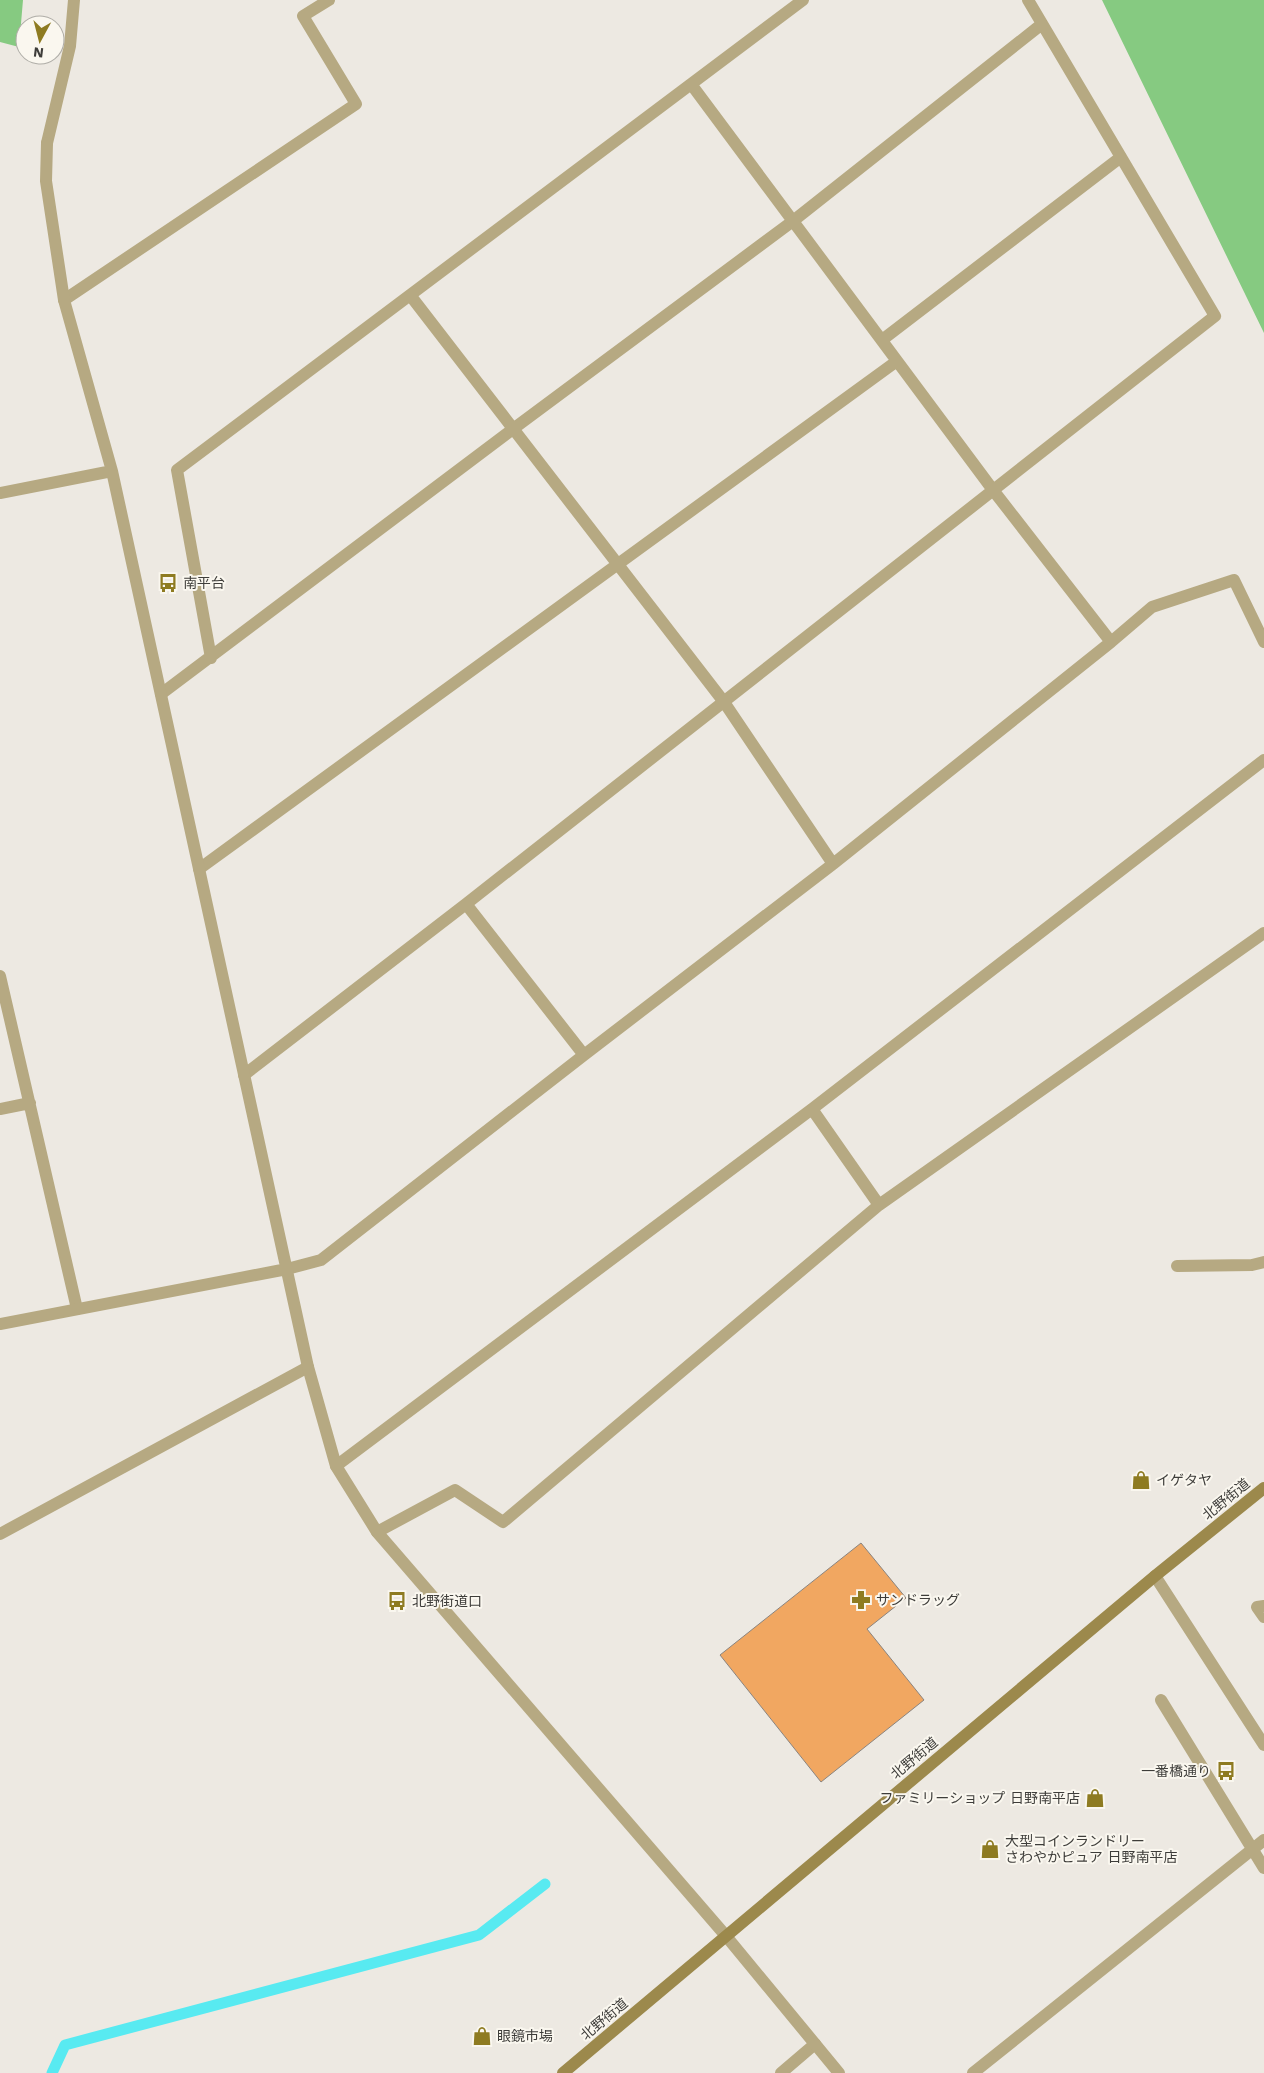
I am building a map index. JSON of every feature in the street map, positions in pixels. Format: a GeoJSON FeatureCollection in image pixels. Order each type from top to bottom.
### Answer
{"type":"FeatureCollection","features":[{"type":"Feature","properties":{"kind":"main road","name":"北野街道"},"geometry":{"type":"LineString","coordinates":[[563,2073],[1154,1576],[1264,1488]]}},
{"type":"Feature","properties":{"kind":"street"},"geometry":{"type":"LineString","coordinates":[[74,0],[70,46],[47,143],[46,181],[64,300],[112,471],[308,1367],[336,1466],[377,1532],[726,1936],[839,2073]]}},
{"type":"Feature","properties":{"kind":"street"},"geometry":{"type":"LineString","coordinates":[[64,300],[356,104],[302,16],[329,0]]}},
{"type":"Feature","properties":{"kind":"street"},"geometry":{"type":"LineString","coordinates":[[211,658],[177,470],[803,0]]}},
{"type":"Feature","properties":{"kind":"street"},"geometry":{"type":"LineString","coordinates":[[244,1076],[1215,316],[1028,0]]}},
{"type":"Feature","properties":{"kind":"street"},"geometry":{"type":"LineString","coordinates":[[161,694],[793,221],[1042,24]]}},
{"type":"Feature","properties":{"kind":"street"},"geometry":{"type":"LineString","coordinates":[[691,84],[993,490],[1111,642]]}},
{"type":"Feature","properties":{"kind":"street"},"geometry":{"type":"LineString","coordinates":[[882,340],[1121,157]]}},
{"type":"Feature","properties":{"kind":"street"},"geometry":{"type":"LineString","coordinates":[[410,295],[724,702],[833,864]]}},
{"type":"Feature","properties":{"kind":"street"},"geometry":{"type":"LineString","coordinates":[[199,869],[897,361]]}},
{"type":"Feature","properties":{"kind":"street"},"geometry":{"type":"LineString","coordinates":[[0,494],[112,471]]}},
{"type":"Feature","properties":{"kind":"street"},"geometry":{"type":"LineString","coordinates":[[0,1324],[287,1269],[321,1260],[833,864],[1111,642],[1152,607],[1234,580],[1264,642]]}},
{"type":"Feature","properties":{"kind":"street"},"geometry":{"type":"LineString","coordinates":[[336,1466],[812,1110],[1264,760]]}},
{"type":"Feature","properties":{"kind":"street"},"geometry":{"type":"LineString","coordinates":[[466,904],[584,1055]]}},
{"type":"Feature","properties":{"kind":"street"},"geometry":{"type":"LineString","coordinates":[[377,1532],[455,1490],[503,1522],[880,1205],[1264,933]]}},
{"type":"Feature","properties":{"kind":"street"},"geometry":{"type":"LineString","coordinates":[[0,976],[77,1309]]}},
{"type":"Feature","properties":{"kind":"street"},"geometry":{"type":"LineString","coordinates":[[0,1109],[30,1103]]}},
{"type":"Feature","properties":{"kind":"street"},"geometry":{"type":"LineString","coordinates":[[812,1110],[880,1205]]}},
{"type":"Feature","properties":{"kind":"street"},"geometry":{"type":"LineString","coordinates":[[1176,1266],[1252,1265],[1264,1262]]}},
{"type":"Feature","properties":{"kind":"street"},"geometry":{"type":"LineString","coordinates":[[0,1534],[308,1367]]}},
{"type":"Feature","properties":{"kind":"street"},"geometry":{"type":"LineString","coordinates":[[1154,1576],[1264,1745]]}},
{"type":"Feature","properties":{"kind":"street"},"geometry":{"type":"LineString","coordinates":[[1264,1606],[1257,1607],[1264,1617]]}},
{"type":"Feature","properties":{"kind":"street"},"geometry":{"type":"LineString","coordinates":[[1161,1700],[1264,1868]]}},
{"type":"Feature","properties":{"kind":"street"},"geometry":{"type":"LineString","coordinates":[[973,2073],[1264,1840]]}},
{"type":"Feature","properties":{"kind":"street"},"geometry":{"type":"LineString","coordinates":[[781,2073],[815,2044]]}},
{"type":"Feature","properties":{"kind":"green space"},"geometry":{"type":"Polygon","coordinates":[[[0,0],[23,0],[22,15],[15,15],[15,46],[0,42],[0,0]]]}},
{"type":"Feature","properties":{"kind":"green space"},"geometry":{"type":"Polygon","coordinates":[[[1102,0],[1264,0],[1264,333],[1102,0]]]}},
{"type":"Feature","properties":{"kind":"building"},"geometry":{"type":"Polygon","coordinates":[[[861,1543],[906,1598],[867,1629],[924,1700],[821,1782],[720,1655],[861,1543]]]}},
{"type":"Feature","properties":{"kind":"waterway"},"geometry":{"type":"LineString","coordinates":[[52,2073],[65,2045],[479,1935],[545,1884]]}},
{"type":"Feature","properties":{"kind":"place","name":"南平台"},"geometry":{"type":"Point","coordinates":[168,583]}},
{"type":"Feature","properties":{"kind":"place","name":"イゲタヤ"},"geometry":{"type":"Point","coordinates":[1141,1480]}},
{"type":"Feature","properties":{"kind":"place","name":"サンドラッグ"},"geometry":{"type":"Point","coordinates":[861,1600]}},
{"type":"Feature","properties":{"kind":"place","name":"北野街道口"},"geometry":{"type":"Point","coordinates":[397,1601]}},
{"type":"Feature","properties":{"kind":"place","name":"一番橋通り"},"geometry":{"type":"Point","coordinates":[1226,1771]}},
{"type":"Feature","properties":{"kind":"place","name":"ファミリーショップ 日野南平店"},"geometry":{"type":"Point","coordinates":[1095,1798]}},
{"type":"Feature","properties":{"kind":"place","name":"大型コインランドリー さわやかピュア 日野南平店"},"geometry":{"type":"Point","coordinates":[990,1849]}},
{"type":"Feature","properties":{"kind":"place","name":"眼鏡市場"},"geometry":{"type":"Point","coordinates":[482,2036]}}]}
